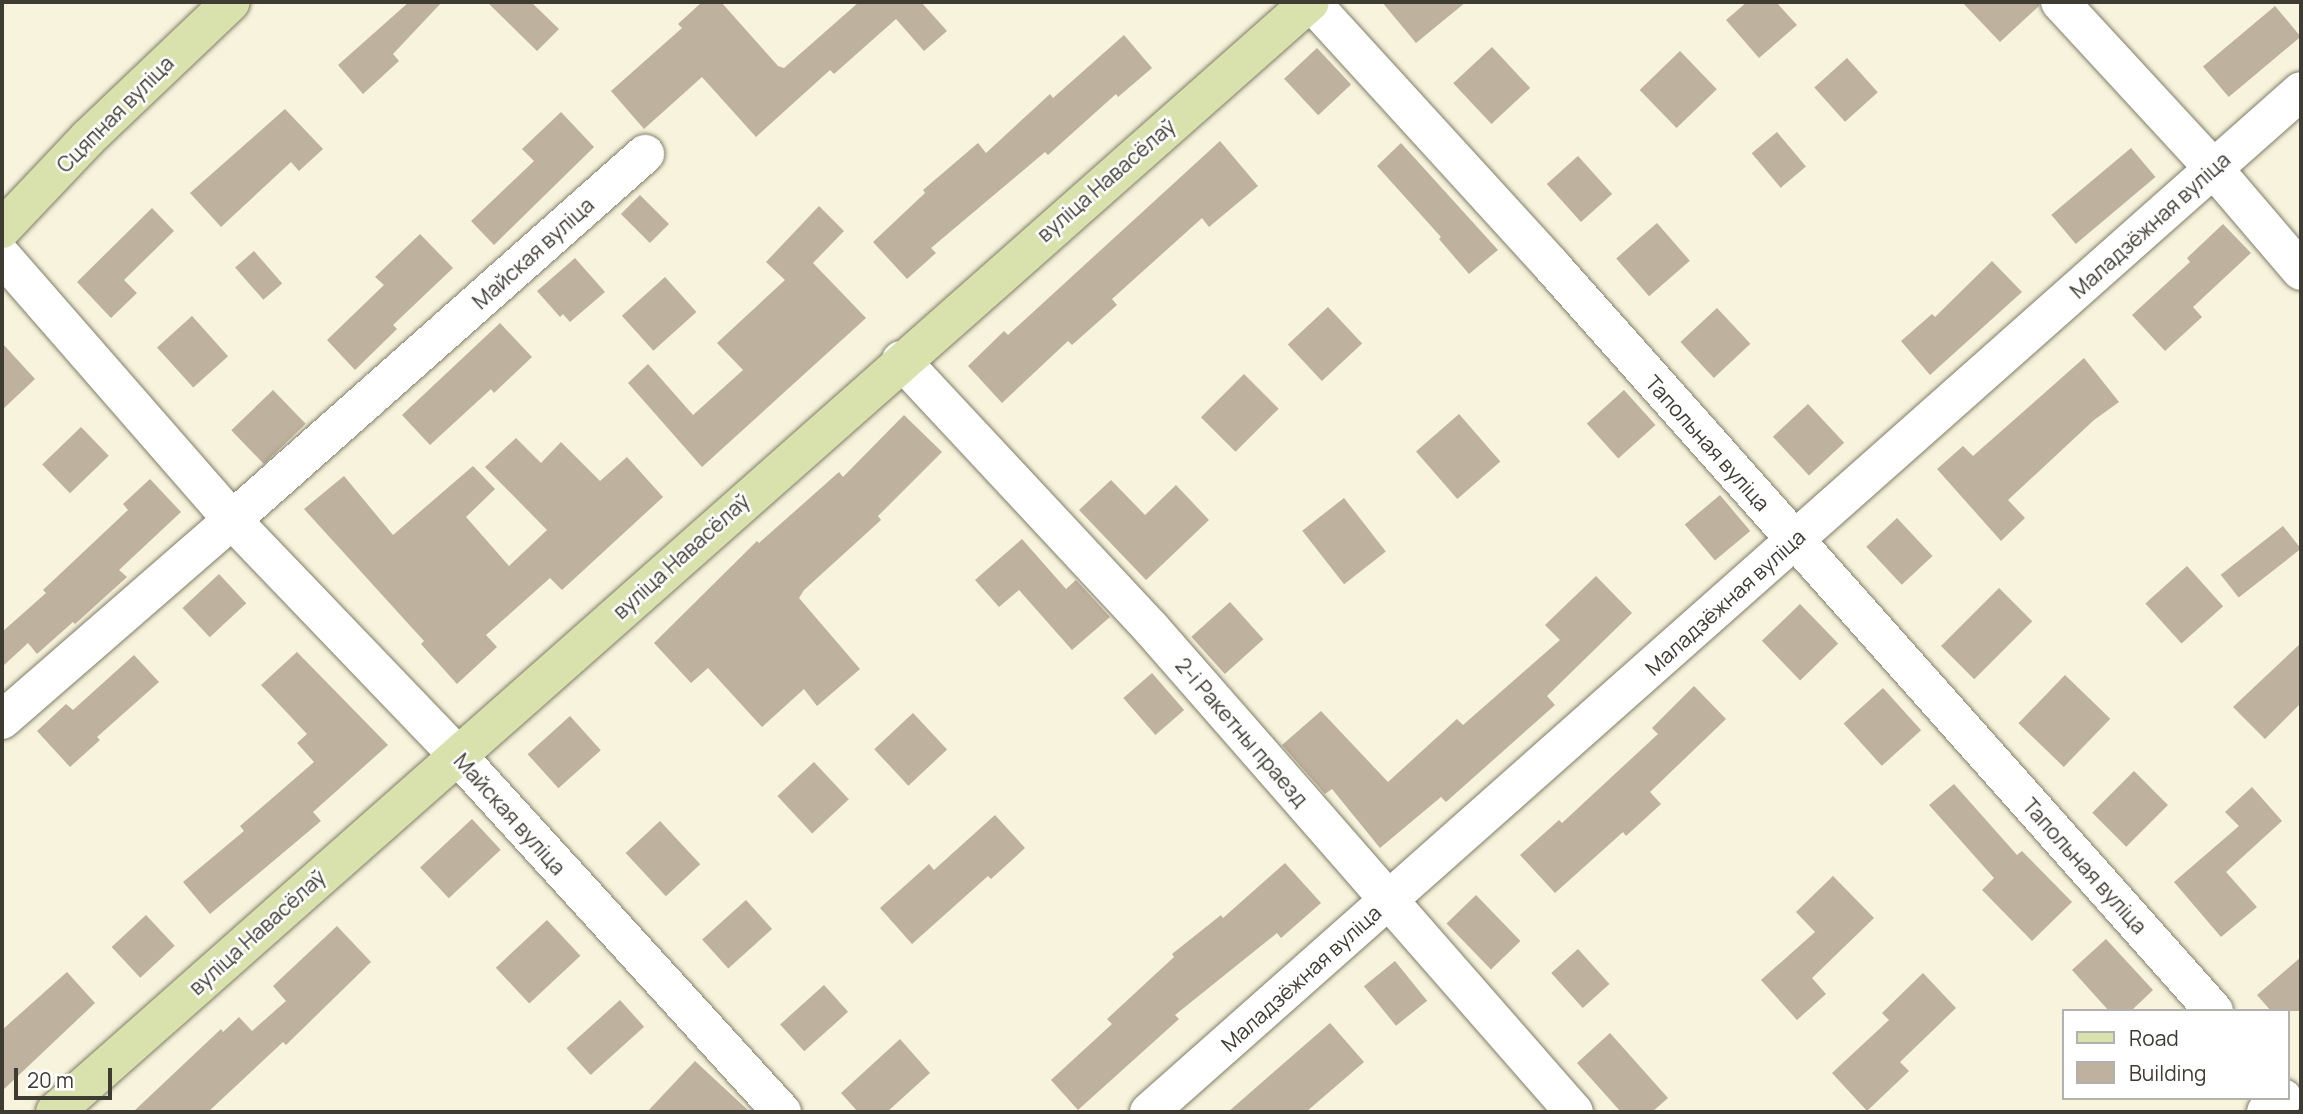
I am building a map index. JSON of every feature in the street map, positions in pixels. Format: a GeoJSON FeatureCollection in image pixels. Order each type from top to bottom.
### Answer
{"type":"FeatureCollection","features":[{"type":"Feature","properties":{"kind":"main road","name":"Сцяпная вуліца"},"geometry":{"type":"LineString","coordinates":[[2,229],[88,138],[231,2]]}},
{"type":"Feature","properties":{"kind":"main road","name":"вуліца Навасёлаў"},"geometry":{"type":"LineString","coordinates":[[55,1112],[901,360],[1310,2]]}},
{"type":"Feature","properties":{"kind":"street","name":"Тапольная вуліца"},"geometry":{"type":"LineString","coordinates":[[1310,2],[1551,265],[2212,1009]]}},
{"type":"Feature","properties":{"kind":"street"},"geometry":{"type":"LineString","coordinates":[[2060,2],[2214,169],[2301,271]]}},
{"type":"Feature","properties":{"kind":"street","name":"Маладзёжная вуліца"},"geometry":{"type":"LineString","coordinates":[[1149,1112],[2301,91]]}},
{"type":"Feature","properties":{"kind":"street","name":"Майская вуліца"},"geometry":{"type":"LineString","coordinates":[[2,720],[645,154]]}},
{"type":"Feature","properties":{"kind":"street","name":"Майская вуліца"},"geometry":{"type":"LineString","coordinates":[[2,256],[232,520],[457,755],[782,1112]]}},
{"type":"Feature","properties":{"kind":"street","name":"2-і Ракетны праезд"},"geometry":{"type":"LineString","coordinates":[[901,360],[1150,627],[1574,1112]]}},
{"type":"Feature","properties":{"kind":"street"},"geometry":{"type":"LineString","coordinates":[[2289,1096],[2301,1109]]}},
{"type":"Feature","properties":{"kind":"street"},"geometry":{"type":"LineString","coordinates":[[2266,1112],[2281,1100]]}},
{"type":"Feature","properties":{"kind":"building"},"geometry":{"type":"Polygon","coordinates":[[[409,2],[442,2],[393,54],[399,61],[363,94],[338,65],[409,2]]]}},
{"type":"Feature","properties":{"kind":"building"},"geometry":{"type":"Polygon","coordinates":[[[487,2],[531,2],[559,29],[537,51],[487,2]]]}},
{"type":"Feature","properties":{"kind":"building"},"geometry":{"type":"Polygon","coordinates":[[[702,2],[721,2],[778,66],[784,68],[859,2],[921,2],[947,31],[924,51],[896,19],[834,74],[830,70],[756,137],[702,77],[644,129],[611,91],[682,28],[678,24],[702,2]]]}},
{"type":"Feature","properties":{"kind":"building"},"geometry":{"type":"Polygon","coordinates":[[[1382,2],[1466,2],[1416,43],[1382,2]]]}},
{"type":"Feature","properties":{"kind":"building"},"geometry":{"type":"Polygon","coordinates":[[[1747,2],[1776,2],[1797,25],[1759,58],[1726,20],[1747,2]]]}},
{"type":"Feature","properties":{"kind":"building"},"geometry":{"type":"Polygon","coordinates":[[[1962,2],[2039,2],[2039,6],[2000,42],[1962,2]]]}},
{"type":"Feature","properties":{"kind":"building"},"geometry":{"type":"Polygon","coordinates":[[[2275,6],[2301,37],[2229,97],[2203,66],[2275,6]]]}},
{"type":"Feature","properties":{"kind":"building"},"geometry":{"type":"Polygon","coordinates":[[[1124,35],[1152,68],[1118,97],[1116,94],[1048,155],[1045,152],[931,248],[936,253],[907,279],[873,242],[925,193],[923,190],[978,143],[986,153],[1050,94],[1053,98],[1124,35]]]}},
{"type":"Feature","properties":{"kind":"building"},"geometry":{"type":"Polygon","coordinates":[[[1492,47],[1530,88],[1491,124],[1453,83],[1492,47]]]}},
{"type":"Feature","properties":{"kind":"building"},"geometry":{"type":"Polygon","coordinates":[[[1317,48],[1351,85],[1318,115],[1284,79],[1317,48]]]}},
{"type":"Feature","properties":{"kind":"building"},"geometry":{"type":"Polygon","coordinates":[[[1680,51],[1717,89],[1677,128],[1640,90],[1680,51]]]}},
{"type":"Feature","properties":{"kind":"building"},"geometry":{"type":"Polygon","coordinates":[[[1847,58],[1878,92],[1845,122],[1814,87],[1847,58]]]}},
{"type":"Feature","properties":{"kind":"building"},"geometry":{"type":"Polygon","coordinates":[[[285,109],[323,149],[299,171],[291,162],[221,227],[190,193],[285,109]]]}},
{"type":"Feature","properties":{"kind":"building"},"geometry":{"type":"Polygon","coordinates":[[[561,112],[594,147],[494,245],[471,221],[534,161],[522,149],[561,112]]]}},
{"type":"Feature","properties":{"kind":"building"},"geometry":{"type":"Polygon","coordinates":[[[1777,132],[1806,166],[1781,188],[1752,153],[1777,132]]]}},
{"type":"Feature","properties":{"kind":"building"},"geometry":{"type":"Polygon","coordinates":[[[1220,141],[1258,186],[1209,227],[1202,218],[1112,299],[1117,305],[1072,345],[1068,341],[1002,403],[968,366],[1004,331],[1008,335],[1220,141]]]}},
{"type":"Feature","properties":{"kind":"building"},"geometry":{"type":"Polygon","coordinates":[[[1401,143],[1498,250],[1469,274],[1439,239],[1441,237],[1377,166],[1401,143]]]}},
{"type":"Feature","properties":{"kind":"building"},"geometry":{"type":"Polygon","coordinates":[[[2131,148],[2155,177],[2076,244],[2051,215],[2131,148]]]}},
{"type":"Feature","properties":{"kind":"building"},"geometry":{"type":"Polygon","coordinates":[[[1578,156],[1612,194],[1581,222],[1547,184],[1578,156]]]}},
{"type":"Feature","properties":{"kind":"building"},"geometry":{"type":"Polygon","coordinates":[[[640,195],[669,224],[650,243],[621,214],[640,195]]]}},
{"type":"Feature","properties":{"kind":"building"},"geometry":{"type":"Polygon","coordinates":[[[819,206],[844,231],[813,263],[866,318],[702,467],[628,383],[648,364],[693,415],[743,370],[717,343],[785,280],[766,262],[819,206]]]}},
{"type":"Feature","properties":{"kind":"building"},"geometry":{"type":"Polygon","coordinates":[[[152,208],[174,231],[124,280],[137,293],[111,318],[77,282],[152,208]]]}},
{"type":"Feature","properties":{"kind":"building"},"geometry":{"type":"Polygon","coordinates":[[[1657,223],[1690,261],[1649,296],[1616,258],[1657,223]]]}},
{"type":"Feature","properties":{"kind":"building"},"geometry":{"type":"Polygon","coordinates":[[[2223,224],[2251,253],[2193,307],[2202,317],[2165,351],[2132,315],[2190,262],[2187,258],[2223,224]]]}},
{"type":"Feature","properties":{"kind":"building"},"geometry":{"type":"Polygon","coordinates":[[[420,234],[453,268],[393,325],[397,329],[355,370],[327,340],[384,285],[375,277],[420,234]]]}},
{"type":"Feature","properties":{"kind":"building"},"geometry":{"type":"Polygon","coordinates":[[[254,251],[282,283],[263,300],[235,267],[254,251]]]}},
{"type":"Feature","properties":{"kind":"building"},"geometry":{"type":"Polygon","coordinates":[[[575,258],[605,292],[570,322],[563,314],[560,317],[537,291],[575,258]]]}},
{"type":"Feature","properties":{"kind":"building"},"geometry":{"type":"Polygon","coordinates":[[[1992,261],[2022,292],[1930,375],[1901,341],[1932,314],[1935,317],[1992,261]]]}},
{"type":"Feature","properties":{"kind":"building"},"geometry":{"type":"Polygon","coordinates":[[[665,277],[696,312],[653,351],[622,316],[665,277]]]}},
{"type":"Feature","properties":{"kind":"building"},"geometry":{"type":"Polygon","coordinates":[[[1328,307],[1362,344],[1322,381],[1288,345],[1328,307]]]}},
{"type":"Feature","properties":{"kind":"building"},"geometry":{"type":"Polygon","coordinates":[[[1717,308],[1750,344],[1714,378],[1680,342],[1717,308]]]}},
{"type":"Feature","properties":{"kind":"building"},"geometry":{"type":"Polygon","coordinates":[[[192,316],[228,356],[193,388],[157,347],[192,316]]]}},
{"type":"Feature","properties":{"kind":"building"},"geometry":{"type":"Polygon","coordinates":[[[500,323],[532,357],[494,393],[491,389],[430,445],[402,415],[500,323]]]}},
{"type":"Feature","properties":{"kind":"building"},"geometry":{"type":"Polygon","coordinates":[[[2,343],[35,379],[2,410],[2,343]]]}},
{"type":"Feature","properties":{"kind":"building"},"geometry":{"type":"Polygon","coordinates":[[[2084,358],[2119,402],[2094,420],[2008,500],[2025,518],[2001,541],[1937,469],[1963,446],[1973,456],[2084,358]]]}},
{"type":"Feature","properties":{"kind":"building"},"geometry":{"type":"Polygon","coordinates":[[[1244,374],[1279,409],[1236,452],[1201,417],[1244,374]]]}},
{"type":"Feature","properties":{"kind":"building"},"geometry":{"type":"Polygon","coordinates":[[[273,390],[306,424],[264,464],[231,430],[273,390]]]}},
{"type":"Feature","properties":{"kind":"building"},"geometry":{"type":"Polygon","coordinates":[[[1624,390],[1655,425],[1618,458],[1587,423],[1624,390]]]}},
{"type":"Feature","properties":{"kind":"building"},"geometry":{"type":"Polygon","coordinates":[[[1808,404],[1844,443],[1809,475],[1773,437],[1808,404]]]}},
{"type":"Feature","properties":{"kind":"building"},"geometry":{"type":"Polygon","coordinates":[[[1459,414],[1500,462],[1457,499],[1416,451],[1459,414]]]}},
{"type":"Feature","properties":{"kind":"building"},"geometry":{"type":"Polygon","coordinates":[[[904,415],[942,452],[878,516],[881,520],[804,590],[799,598],[860,669],[817,706],[804,689],[762,727],[708,668],[691,683],[654,643],[757,541],[759,543],[839,472],[843,477],[904,415]]]}},
{"type":"Feature","properties":{"kind":"building"},"geometry":{"type":"Polygon","coordinates":[[[81,427],[109,456],[70,493],[42,465],[81,427]]]}},
{"type":"Feature","properties":{"kind":"building"},"geometry":{"type":"Polygon","coordinates":[[[516,438],[541,463],[561,442],[600,481],[627,457],[663,497],[562,590],[550,578],[486,635],[497,647],[457,684],[421,644],[424,641],[304,509],[344,476],[393,535],[473,466],[495,489],[466,517],[509,566],[547,530],[485,467],[516,438]]]}},
{"type":"Feature","properties":{"kind":"building"},"geometry":{"type":"Polygon","coordinates":[[[150,479],[181,512],[119,570],[127,577],[75,624],[73,622],[37,654],[28,643],[2,667],[2,632],[46,593],[43,590],[128,510],[123,504],[150,479]]]}},
{"type":"Feature","properties":{"kind":"building"},"geometry":{"type":"Polygon","coordinates":[[[1111,480],[1145,515],[1176,485],[1209,520],[1146,580],[1079,510],[1111,480]]]}},
{"type":"Feature","properties":{"kind":"building"},"geometry":{"type":"Polygon","coordinates":[[[1720,495],[1750,531],[1715,561],[1685,525],[1720,495]]]}},
{"type":"Feature","properties":{"kind":"building"},"geometry":{"type":"Polygon","coordinates":[[[1344,498],[1386,552],[1344,584],[1302,531],[1344,498]]]}},
{"type":"Feature","properties":{"kind":"building"},"geometry":{"type":"Polygon","coordinates":[[[1897,518],[1932,556],[1902,585],[1866,547],[1897,518]]]}},
{"type":"Feature","properties":{"kind":"building"},"geometry":{"type":"Polygon","coordinates":[[[2283,526],[2301,549],[2239,597],[2221,575],[2283,526]]]}},
{"type":"Feature","properties":{"kind":"building"},"geometry":{"type":"Polygon","coordinates":[[[1022,539],[1066,589],[1076,580],[1110,617],[1072,650],[1019,590],[999,607],[975,580],[1022,539]]]}},
{"type":"Feature","properties":{"kind":"building"},"geometry":{"type":"Polygon","coordinates":[[[2187,566],[2223,606],[2182,644],[2145,603],[2187,566]]]}},
{"type":"Feature","properties":{"kind":"building"},"geometry":{"type":"Polygon","coordinates":[[[219,574],[246,603],[210,637],[182,608],[219,574]]]}},
{"type":"Feature","properties":{"kind":"building"},"geometry":{"type":"Polygon","coordinates":[[[1596,576],[1632,613],[1547,696],[1555,705],[1446,802],[1441,797],[1380,848],[1332,789],[1325,794],[1282,745],[1321,711],[1388,782],[1457,719],[1463,725],[1560,640],[1545,625],[1596,576]]]}},
{"type":"Feature","properties":{"kind":"building"},"geometry":{"type":"Polygon","coordinates":[[[1999,588],[2032,621],[1974,679],[1941,646],[1999,588]]]}},
{"type":"Feature","properties":{"kind":"building"},"geometry":{"type":"Polygon","coordinates":[[[1230,602],[1263,639],[1225,674],[1191,637],[1230,602]]]}},
{"type":"Feature","properties":{"kind":"building"},"geometry":{"type":"Polygon","coordinates":[[[1800,604],[1838,644],[1800,680],[1762,641],[1800,604]]]}},
{"type":"Feature","properties":{"kind":"building"},"geometry":{"type":"Polygon","coordinates":[[[2301,643],[2301,703],[2265,739],[2233,707],[2301,643]]]}},
{"type":"Feature","properties":{"kind":"building"},"geometry":{"type":"Polygon","coordinates":[[[297,652],[388,745],[313,812],[321,821],[210,914],[183,882],[244,831],[240,826],[314,762],[297,743],[307,734],[261,685],[297,652]]]}},
{"type":"Feature","properties":{"kind":"building"},"geometry":{"type":"Polygon","coordinates":[[[134,655],[159,682],[97,737],[100,740],[70,767],[37,731],[66,704],[73,710],[134,655]]]}},
{"type":"Feature","properties":{"kind":"building"},"geometry":{"type":"Polygon","coordinates":[[[1152,673],[1184,710],[1155,735],[1123,698],[1152,673]]]}},
{"type":"Feature","properties":{"kind":"building"},"geometry":{"type":"Polygon","coordinates":[[[2065,675],[2110,719],[2064,767],[2018,723],[2065,675]]]}},
{"type":"Feature","properties":{"kind":"building"},"geometry":{"type":"Polygon","coordinates":[[[1694,686],[1726,719],[1650,792],[1661,804],[1626,836],[1623,832],[1555,893],[1520,855],[1559,820],[1562,823],[1658,734],[1652,728],[1694,686]]]}},
{"type":"Feature","properties":{"kind":"building"},"geometry":{"type":"Polygon","coordinates":[[[1883,688],[1921,730],[1882,766],[1844,723],[1883,688]]]}},
{"type":"Feature","properties":{"kind":"building"},"geometry":{"type":"Polygon","coordinates":[[[913,713],[947,750],[908,786],[874,749],[913,713]]]}},
{"type":"Feature","properties":{"kind":"building"},"geometry":{"type":"Polygon","coordinates":[[[570,716],[601,750],[558,788],[528,754],[570,716]]]}},
{"type":"Feature","properties":{"kind":"building"},"geometry":{"type":"Polygon","coordinates":[[[814,762],[849,799],[812,833],[777,796],[814,762]]]}},
{"type":"Feature","properties":{"kind":"building"},"geometry":{"type":"Polygon","coordinates":[[[2134,771],[2168,805],[2126,847],[2092,813],[2134,771]]]}},
{"type":"Feature","properties":{"kind":"building"},"geometry":{"type":"Polygon","coordinates":[[[1954,784],[2017,855],[2022,851],[2072,902],[2032,941],[1982,890],[1994,878],[1929,805],[1954,784]]]}},
{"type":"Feature","properties":{"kind":"building"},"geometry":{"type":"Polygon","coordinates":[[[2252,787],[2282,821],[2226,872],[2257,907],[2221,937],[2174,882],[2239,826],[2225,812],[2252,787]]]}},
{"type":"Feature","properties":{"kind":"building"},"geometry":{"type":"Polygon","coordinates":[[[995,815],[1025,848],[991,879],[988,876],[912,944],[880,908],[929,864],[934,870],[995,815]]]}},
{"type":"Feature","properties":{"kind":"building"},"geometry":{"type":"Polygon","coordinates":[[[472,819],[501,850],[449,898],[420,867],[472,819]]]}},
{"type":"Feature","properties":{"kind":"building"},"geometry":{"type":"Polygon","coordinates":[[[660,821],[700,864],[666,896],[626,853],[660,821]]]}},
{"type":"Feature","properties":{"kind":"building"},"geometry":{"type":"Polygon","coordinates":[[[1285,863],[1321,903],[1281,938],[1277,933],[1175,1015],[1179,1019],[1078,1110],[1051,1080],[1112,1024],[1107,1019],[1174,957],[1172,954],[1221,915],[1223,918],[1285,863]]]}},
{"type":"Feature","properties":{"kind":"building"},"geometry":{"type":"Polygon","coordinates":[[[1833,876],[1874,918],[1812,978],[1826,994],[1797,1020],[1761,980],[1815,932],[1796,912],[1833,876]]]}},
{"type":"Feature","properties":{"kind":"building"},"geometry":{"type":"Polygon","coordinates":[[[1476,895],[1520,941],[1491,970],[1447,923],[1476,895]]]}},
{"type":"Feature","properties":{"kind":"building"},"geometry":{"type":"Polygon","coordinates":[[[746,900],[772,929],[728,968],[702,939],[746,900]]]}},
{"type":"Feature","properties":{"kind":"building"},"geometry":{"type":"Polygon","coordinates":[[[146,915],[175,946],[140,978],[112,947],[146,915]]]}},
{"type":"Feature","properties":{"kind":"building"},"geometry":{"type":"Polygon","coordinates":[[[547,920],[580,956],[529,1004],[496,968],[547,920]]]}},
{"type":"Feature","properties":{"kind":"building"},"geometry":{"type":"Polygon","coordinates":[[[337,926],[371,962],[286,1045],[283,1042],[208,1112],[133,1112],[221,1029],[223,1032],[239,1017],[252,1031],[286,1001],[273,986],[337,926]]]}},
{"type":"Feature","properties":{"kind":"building"},"geometry":{"type":"Polygon","coordinates":[[[2106,939],[2153,990],[2133,1009],[2107,1009],[2072,970],[2106,939]]]}},
{"type":"Feature","properties":{"kind":"building"},"geometry":{"type":"Polygon","coordinates":[[[1578,949],[1609,984],[1583,1008],[1551,973],[1578,949]]]}},
{"type":"Feature","properties":{"kind":"building"},"geometry":{"type":"Polygon","coordinates":[[[2301,957],[2301,1011],[2269,1009],[2257,995],[2301,957]]]}},
{"type":"Feature","properties":{"kind":"building"},"geometry":{"type":"Polygon","coordinates":[[[1395,961],[1427,1001],[1396,1026],[1364,986],[1395,961]]]}},
{"type":"Feature","properties":{"kind":"building"},"geometry":{"type":"Polygon","coordinates":[[[67,972],[95,1003],[2,1091],[2,1030],[67,972]]]}},
{"type":"Feature","properties":{"kind":"building"},"geometry":{"type":"Polygon","coordinates":[[[1923,973],[1956,1008],[1900,1062],[1909,1071],[1867,1111],[1832,1073],[1889,1020],[1882,1013],[1923,973]]]}},
{"type":"Feature","properties":{"kind":"building"},"geometry":{"type":"Polygon","coordinates":[[[824,985],[848,1012],[804,1051],[780,1024],[824,985]]]}},
{"type":"Feature","properties":{"kind":"building"},"geometry":{"type":"Polygon","coordinates":[[[620,1000],[644,1027],[591,1075],[566,1048],[620,1000]]]}},
{"type":"Feature","properties":{"kind":"building"},"geometry":{"type":"Polygon","coordinates":[[[1330,1023],[1364,1062],[1306,1112],[1228,1112],[1330,1023]]]}},
{"type":"Feature","properties":{"kind":"building"},"geometry":{"type":"Polygon","coordinates":[[[1610,1033],[1668,1098],[1652,1112],[1621,1112],[1577,1063],[1610,1033]]]}},
{"type":"Feature","properties":{"kind":"building"},"geometry":{"type":"Polygon","coordinates":[[[900,1039],[930,1073],[887,1112],[858,1112],[841,1093],[900,1039]]]}},
{"type":"Feature","properties":{"kind":"building"},"geometry":{"type":"Polygon","coordinates":[[[695,1061],[750,1112],[647,1112],[695,1061]]]}}]}
